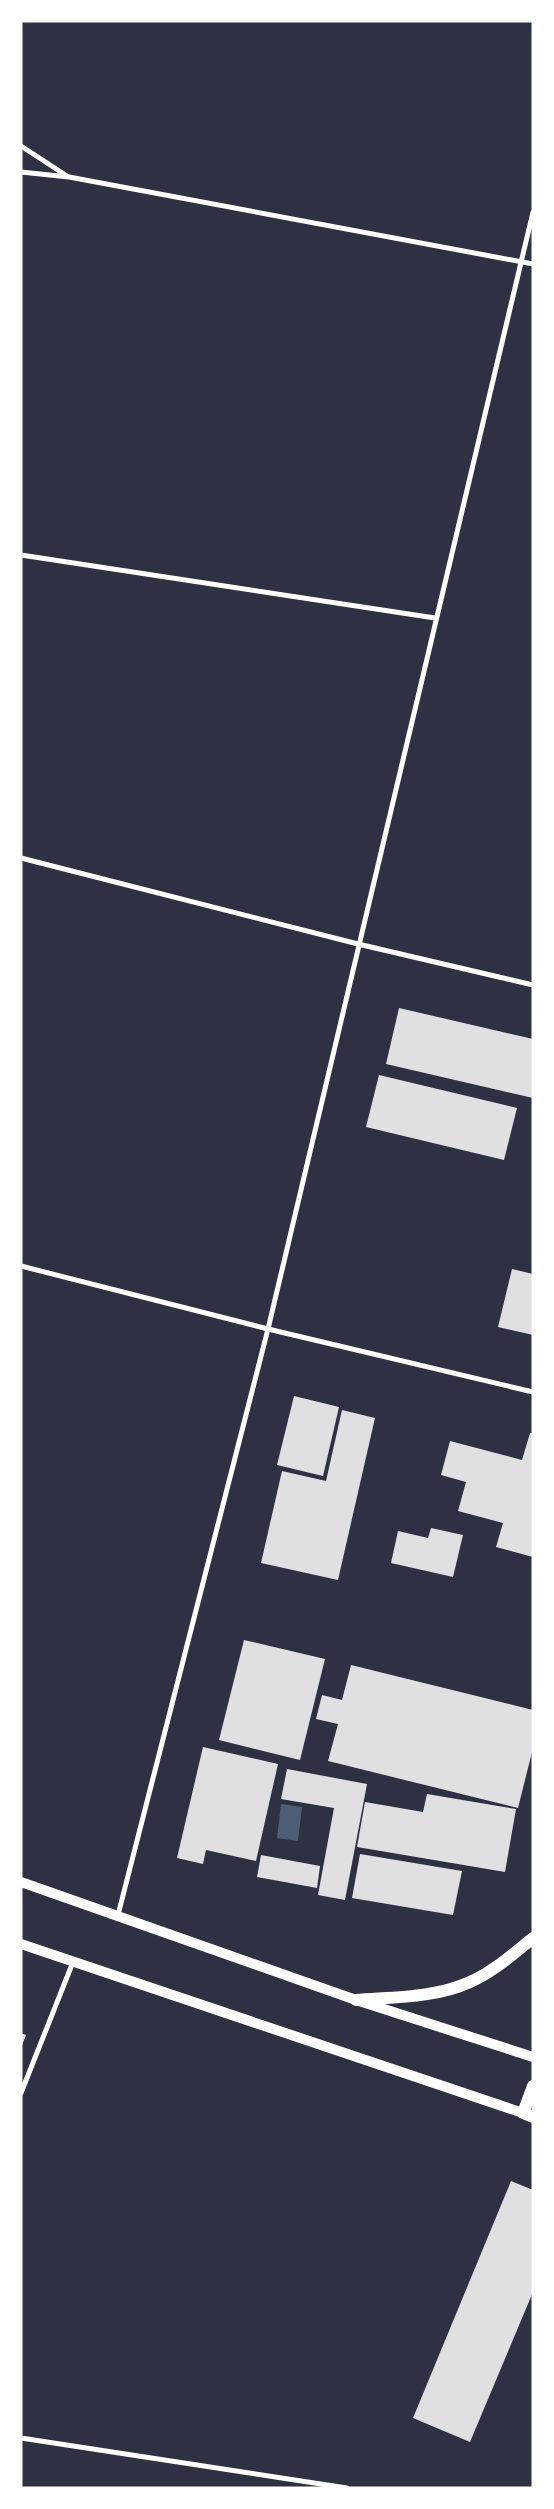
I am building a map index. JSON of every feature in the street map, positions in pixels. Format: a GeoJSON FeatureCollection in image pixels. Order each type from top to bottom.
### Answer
{"type":"FeatureCollection","features":[{"type":"Feature","properties":{"kind":"main road"},"geometry":{"type":"LineString","coordinates":[[21,1882],[356,2000],[533,2057]]}},
{"type":"Feature","properties":{"kind":"main road"},"geometry":{"type":"LineString","coordinates":[[356,2000],[437,1993],[470,1982],[501,1963],[533,1938]]}},
{"type":"Feature","properties":{"kind":"main road"},"geometry":{"type":"LineString","coordinates":[[21,1944],[528,2115],[533,2086]]}},
{"type":"Feature","properties":{"kind":"street"},"geometry":{"type":"LineString","coordinates":[[21,146],[69,177]]}},
{"type":"Feature","properties":{"kind":"street"},"geometry":{"type":"LineString","coordinates":[[21,172],[69,177],[533,264]]}},
{"type":"Feature","properties":{"kind":"street"},"geometry":{"type":"LineString","coordinates":[[118,1915],[268,1329],[435,618],[533,212]]}},
{"type":"Feature","properties":{"kind":"street"},"geometry":{"type":"LineString","coordinates":[[21,555],[435,618]]}},
{"type":"Feature","properties":{"kind":"street"},"geometry":{"type":"LineString","coordinates":[[21,858],[358,944],[533,984]]}},
{"type":"Feature","properties":{"kind":"street"},"geometry":{"type":"LineString","coordinates":[[21,1266],[268,1329],[533,1392]]}},
{"type":"Feature","properties":{"kind":"street"},"geometry":{"type":"LineString","coordinates":[[21,2093],[73,1962]]}},
{"type":"Feature","properties":{"kind":"street"},"geometry":{"type":"LineString","coordinates":[[21,2438],[347,2488]]}},
{"type":"Feature","properties":{"kind":"water"},"geometry":{"type":"Polygon","coordinates":[[[281,1804],[302,1807],[298,1841],[277,1838],[281,1804]]]}},
{"type":"Feature","properties":{"kind":"building"},"geometry":{"type":"Polygon","coordinates":[[[399,1008],[533,1039],[533,1098],[386,1064],[399,1008]]]}},
{"type":"Feature","properties":{"kind":"building"},"geometry":{"type":"Polygon","coordinates":[[[379,1075],[517,1108],[504,1160],[366,1127],[379,1075]]]}},
{"type":"Feature","properties":{"kind":"building"},"geometry":{"type":"Polygon","coordinates":[[[512,1269],[533,1274],[533,1335],[498,1327],[512,1269]]]}},
{"type":"Feature","properties":{"kind":"building"},"geometry":{"type":"Polygon","coordinates":[[[294,1396],[339,1407],[323,1476],[277,1465],[294,1396]]]}},
{"type":"Feature","properties":{"kind":"building"},"geometry":{"type":"Polygon","coordinates":[[[342,1410],[375,1418],[338,1580],[261,1563],[282,1471],[326,1481],[342,1410]]]}},
{"type":"Feature","properties":{"kind":"building"},"geometry":{"type":"Polygon","coordinates":[[[530,1433],[533,1433],[533,1557],[496,1547],[503,1523],[458,1511],[466,1482],[441,1475],[450,1441],[522,1460],[530,1433]]]}},
{"type":"Feature","properties":{"kind":"building"},"geometry":{"type":"Polygon","coordinates":[[[431,1528],[463,1535],[453,1577],[391,1563],[398,1531],[428,1538],[431,1528]]]}},
{"type":"Feature","properties":{"kind":"building"},"geometry":{"type":"Polygon","coordinates":[[[244,1640],[325,1659],[300,1760],[219,1740],[244,1640]]]}},
{"type":"Feature","properties":{"kind":"building"},"geometry":{"type":"Polygon","coordinates":[[[351,1665],[533,1710],[533,1748],[518,1808],[328,1761],[338,1724],[316,1719],[322,1695],[342,1700],[351,1665]]]}},
{"type":"Feature","properties":{"kind":"building"},"geometry":{"type":"Polygon","coordinates":[[[203,1747],[278,1764],[256,1861],[206,1850],[203,1864],[177,1858],[203,1747]]]}},
{"type":"Feature","properties":{"kind":"building"},"geometry":{"type":"Polygon","coordinates":[[[287,1769],[367,1784],[345,1900],[318,1895],[334,1808],[281,1799],[287,1769]]]}},
{"type":"Feature","properties":{"kind":"building"},"geometry":{"type":"Polygon","coordinates":[[[427,1794],[516,1809],[505,1872],[357,1847],[365,1802],[423,1812],[427,1794]]]}},
{"type":"Feature","properties":{"kind":"building"},"geometry":{"type":"Polygon","coordinates":[[[360,1854],[462,1871],[453,1915],[352,1898],[360,1854]]]}},
{"type":"Feature","properties":{"kind":"building"},"geometry":{"type":"Polygon","coordinates":[[[261,1855],[320,1866],[317,1888],[257,1877],[261,1855]]]}},
{"type":"Feature","properties":{"kind":"building"},"geometry":{"type":"Polygon","coordinates":[[[21,2033],[26,2035],[21,2048],[21,2033]]]}},
{"type":"Feature","properties":{"kind":"building"},"geometry":{"type":"Polygon","coordinates":[[[511,2181],[533,2190],[533,2292],[470,2442],[413,2418],[511,2181]]]}}]}
